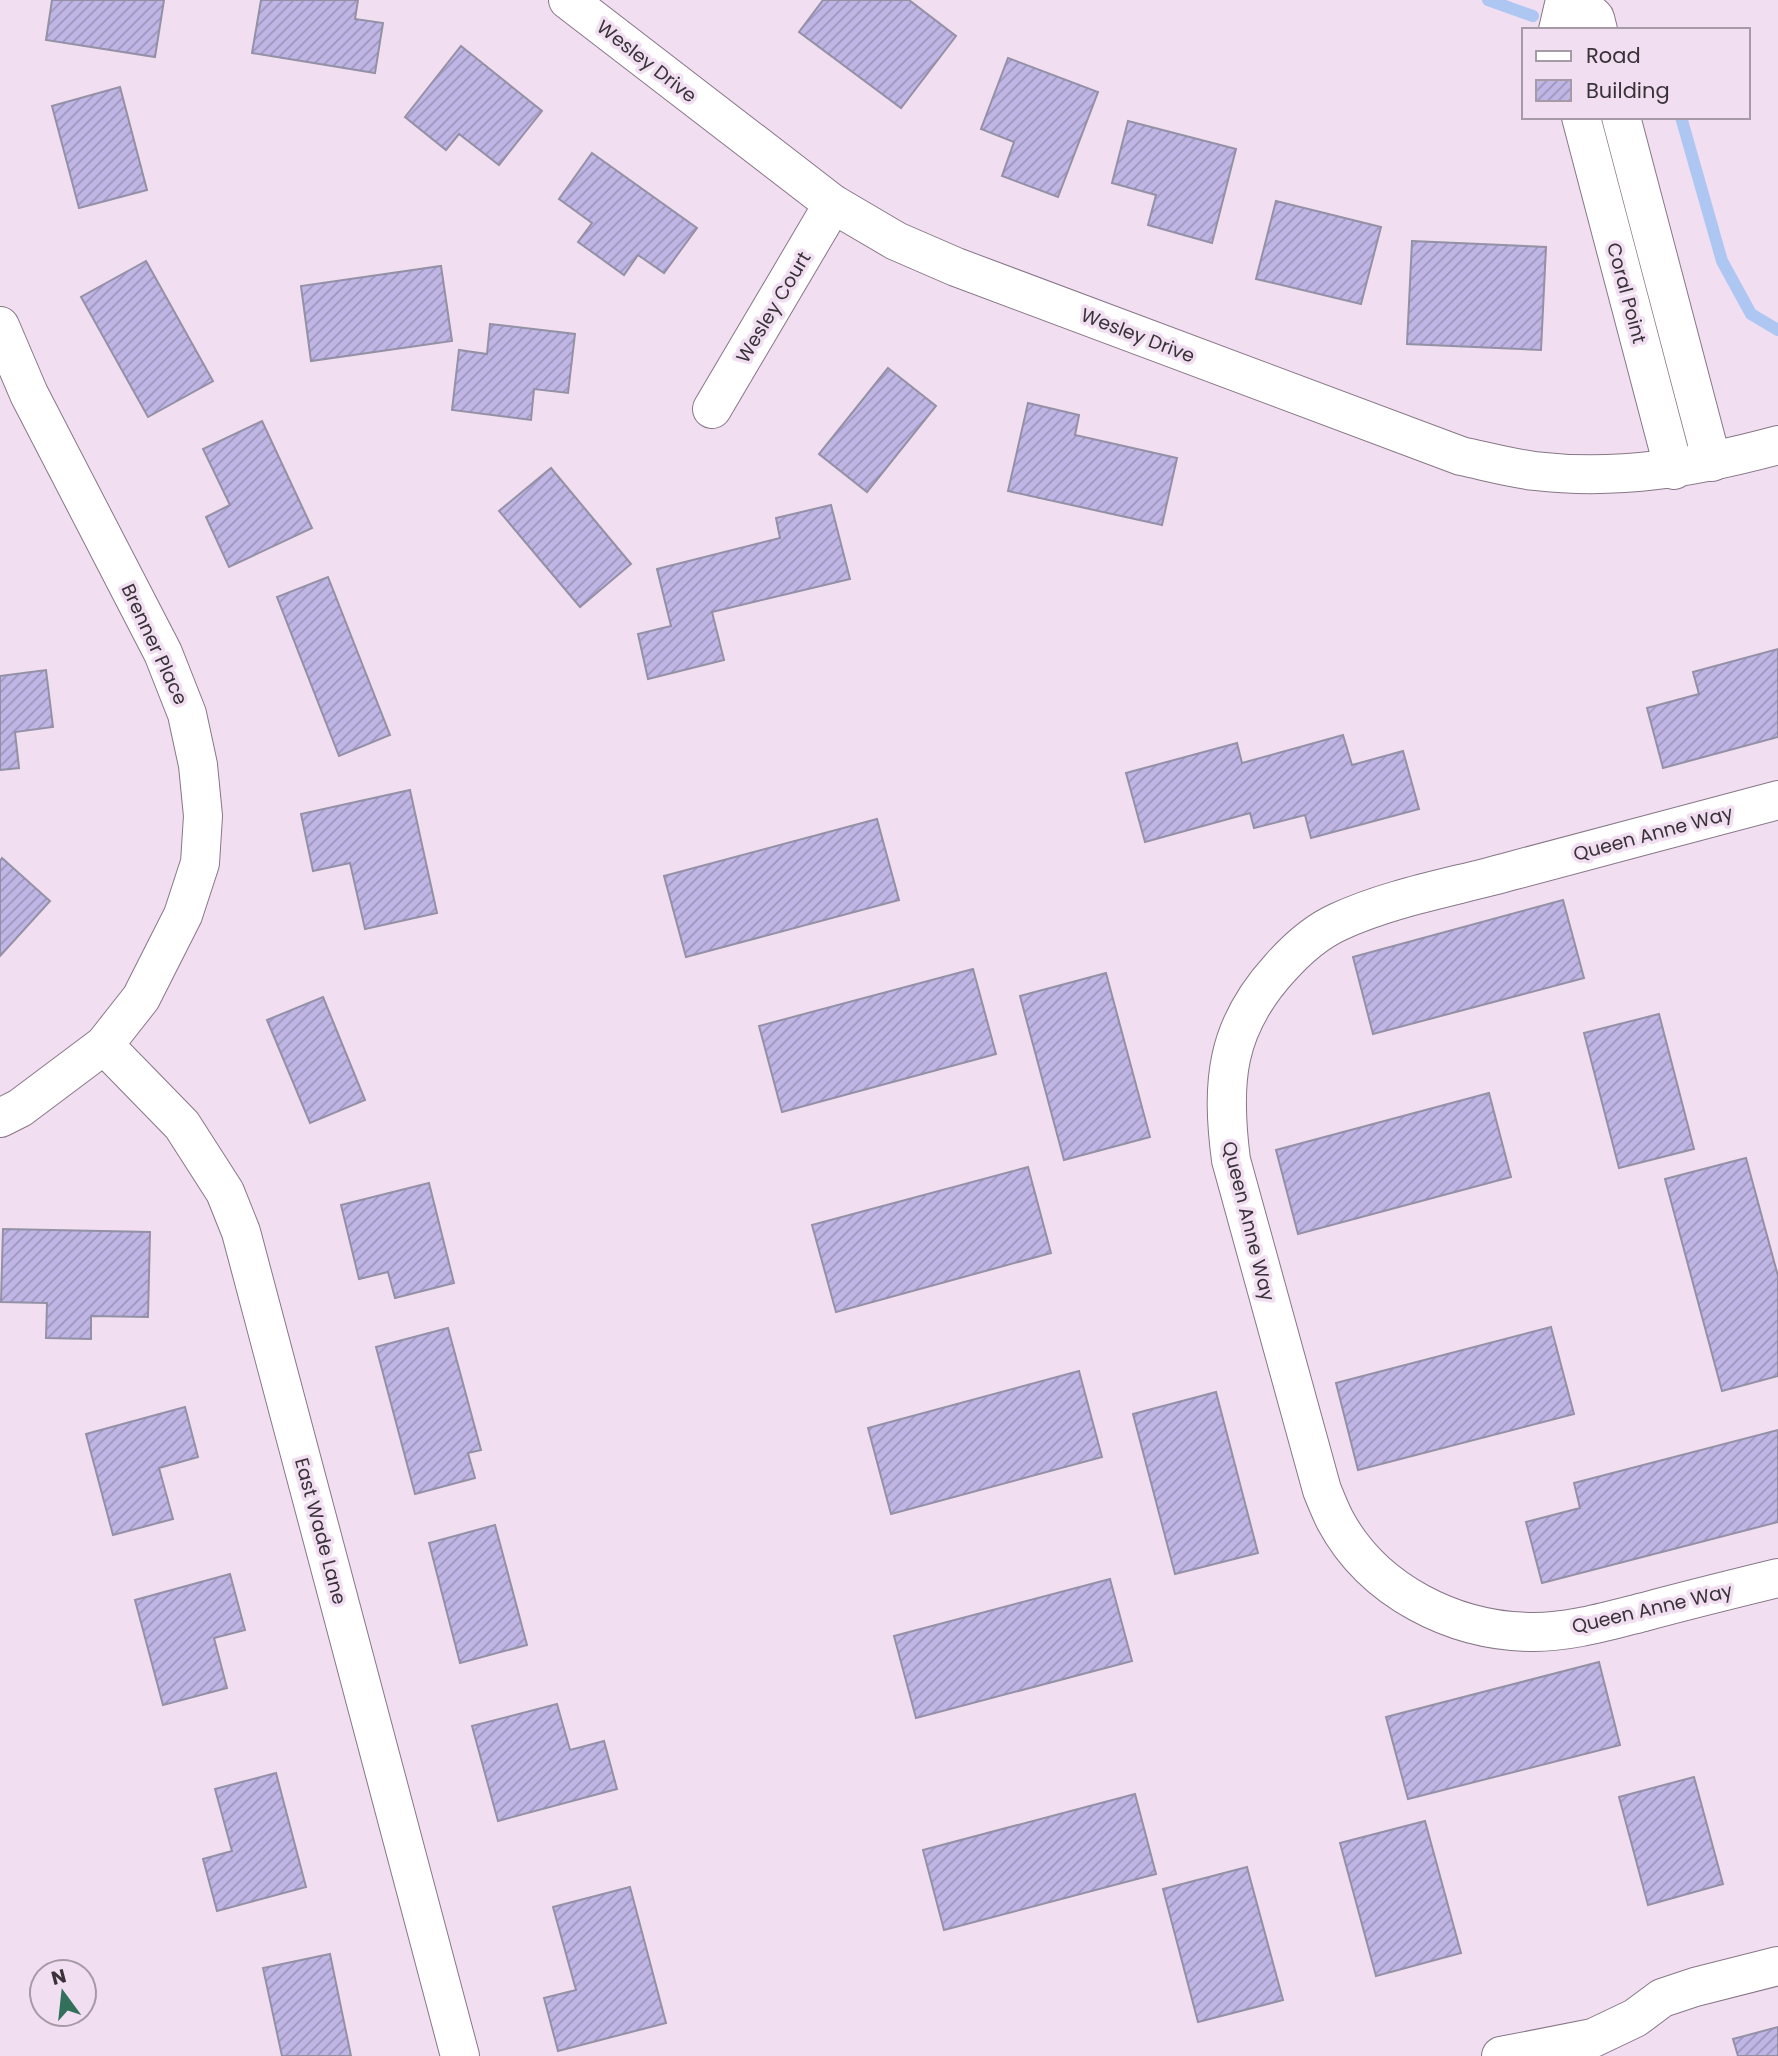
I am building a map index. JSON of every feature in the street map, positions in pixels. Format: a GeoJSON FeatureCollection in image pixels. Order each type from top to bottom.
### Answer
{"type":"FeatureCollection","features":[{"type":"Feature","properties":{"kind":"street","name":"Wesley Drive"},"geometry":{"type":"LineString","coordinates":[[568,0],[833,204],[896,241],[956,267],[1461,456],[1534,471],[1605,475],[1674,470],[1778,445]]}},
{"type":"Feature","properties":{"kind":"street"},"geometry":{"type":"LineString","coordinates":[[1558,28],[1565,0]]}},
{"type":"Feature","properties":{"kind":"street"},"geometry":{"type":"LineString","coordinates":[[1576,0],[1595,18],[1598,28]]}},
{"type":"Feature","properties":{"kind":"street","name":"Coral Point"},"geometry":{"type":"LineString","coordinates":[[1582,119],[1674,470]]}},
{"type":"Feature","properties":{"kind":"street","name":"Coral Point"},"geometry":{"type":"LineString","coordinates":[[1622,119],[1712,462]]}},
{"type":"Feature","properties":{"kind":"street","name":"Wesley Court"},"geometry":{"type":"LineString","coordinates":[[712,409],[833,204]]}},
{"type":"Feature","properties":{"kind":"street","name":"Brenner Place"},"geometry":{"type":"LineString","coordinates":[[0,326],[29,394],[163,653],[187,714],[198,765],[203,816],[200,863],[183,915],[141,998],[104,1045],[20,1108],[0,1118]]}},
{"type":"Feature","properties":{"kind":"street","name":"Queen Anne Way"},"geometry":{"type":"LineString","coordinates":[[1778,800],[1377,907],[1335,923],[1297,949],[1252,1002],[1236,1038],[1227,1078],[1226,1117],[1231,1160],[1322,1490],[1335,1520],[1356,1550],[1387,1582],[1415,1601],[1450,1617],[1493,1630],[1535,1632],[1579,1628],[1778,1578]]}},
{"type":"Feature","properties":{"kind":"street","name":"East Wade Lane"},"geometry":{"type":"LineString","coordinates":[[104,1045],[182,1125],[225,1192],[241,1232],[460,2056]]}},
{"type":"Feature","properties":{"kind":"street"},"geometry":{"type":"LineString","coordinates":[[1501,2056],[1593,2038],[1635,2018],[1662,1998],[1778,1966]]}},
{"type":"Feature","properties":{"kind":"building"},"geometry":{"type":"Polygon","coordinates":[[[52,0],[164,0],[155,57],[46,40],[52,0]]]}},
{"type":"Feature","properties":{"kind":"building"},"geometry":{"type":"Polygon","coordinates":[[[261,0],[358,0],[355,19],[383,23],[375,73],[252,53],[261,0]]]}},
{"type":"Feature","properties":{"kind":"building"},"geometry":{"type":"Polygon","coordinates":[[[823,0],[909,0],[956,36],[901,108],[799,32],[823,0]]]}},
{"type":"Feature","properties":{"kind":"building"},"geometry":{"type":"Polygon","coordinates":[[[461,46],[542,111],[499,165],[459,134],[446,150],[405,117],[461,46]]]}},
{"type":"Feature","properties":{"kind":"building"},"geometry":{"type":"Polygon","coordinates":[[[1008,58],[1098,92],[1058,197],[1002,176],[1014,142],[981,129],[1008,58]]]}},
{"type":"Feature","properties":{"kind":"building"},"geometry":{"type":"Polygon","coordinates":[[[120,87],[147,190],[79,208],[52,106],[120,87]]]}},
{"type":"Feature","properties":{"kind":"building"},"geometry":{"type":"Polygon","coordinates":[[[1128,121],[1236,149],[1212,243],[1148,225],[1156,195],[1112,183],[1128,121]]]}},
{"type":"Feature","properties":{"kind":"building"},"geometry":{"type":"Polygon","coordinates":[[[592,153],[697,228],[664,273],[638,255],[624,275],[578,242],[592,223],[559,199],[592,153]]]}},
{"type":"Feature","properties":{"kind":"building"},"geometry":{"type":"Polygon","coordinates":[[[1276,201],[1381,227],[1361,304],[1256,279],[1276,201]]]}},
{"type":"Feature","properties":{"kind":"building"},"geometry":{"type":"Polygon","coordinates":[[[1412,241],[1546,247],[1541,350],[1407,344],[1412,241]]]}},
{"type":"Feature","properties":{"kind":"building"},"geometry":{"type":"Polygon","coordinates":[[[146,261],[213,381],[148,417],[81,297],[146,261]]]}},
{"type":"Feature","properties":{"kind":"building"},"geometry":{"type":"Polygon","coordinates":[[[441,266],[452,341],[311,361],[301,286],[441,266]]]}},
{"type":"Feature","properties":{"kind":"building"},"geometry":{"type":"Polygon","coordinates":[[[490,324],[575,334],[568,393],[534,389],[531,420],[452,410],[459,350],[487,354],[490,324]]]}},
{"type":"Feature","properties":{"kind":"building"},"geometry":{"type":"Polygon","coordinates":[[[888,368],[936,406],[867,492],[819,454],[888,368]]]}},
{"type":"Feature","properties":{"kind":"building"},"geometry":{"type":"Polygon","coordinates":[[[1028,403],[1079,415],[1075,435],[1177,458],[1162,525],[1008,491],[1028,403]]]}},
{"type":"Feature","properties":{"kind":"building"},"geometry":{"type":"Polygon","coordinates":[[[262,421],[312,528],[229,567],[206,517],[230,505],[203,449],[262,421]]]}},
{"type":"Feature","properties":{"kind":"building"},"geometry":{"type":"Polygon","coordinates":[[[551,468],[631,564],[580,607],[499,511],[551,468]]]}},
{"type":"Feature","properties":{"kind":"building"},"geometry":{"type":"Polygon","coordinates":[[[831,505],[850,579],[712,612],[724,660],[648,679],[638,634],[671,626],[657,569],[780,538],[776,518],[831,505]]]}},
{"type":"Feature","properties":{"kind":"building"},"geometry":{"type":"Polygon","coordinates":[[[328,577],[390,735],[339,756],[277,597],[328,577]]]}},
{"type":"Feature","properties":{"kind":"building"},"geometry":{"type":"Polygon","coordinates":[[[1778,649],[1778,737],[1663,768],[1647,708],[1699,694],[1693,672],[1778,649]]]}},
{"type":"Feature","properties":{"kind":"building"},"geometry":{"type":"Polygon","coordinates":[[[46,670],[53,727],[15,732],[19,768],[0,770],[0,676],[46,670]]]}},
{"type":"Feature","properties":{"kind":"building"},"geometry":{"type":"Polygon","coordinates":[[[1343,735],[1352,765],[1403,751],[1419,809],[1311,838],[1305,815],[1254,828],[1250,813],[1145,842],[1126,773],[1237,743],[1242,763],[1343,735]]]}},
{"type":"Feature","properties":{"kind":"building"},"geometry":{"type":"Polygon","coordinates":[[[410,790],[437,913],[365,929],[350,863],[313,871],[301,814],[410,790]]]}},
{"type":"Feature","properties":{"kind":"building"},"geometry":{"type":"Polygon","coordinates":[[[877,819],[899,900],[686,957],[664,876],[877,819]]]}},
{"type":"Feature","properties":{"kind":"building"},"geometry":{"type":"Polygon","coordinates":[[[2,858],[50,901],[0,956],[0,861],[2,858]]]}},
{"type":"Feature","properties":{"kind":"building"},"geometry":{"type":"Polygon","coordinates":[[[1563,900],[1584,978],[1373,1034],[1353,957],[1563,900]]]}},
{"type":"Feature","properties":{"kind":"building"},"geometry":{"type":"Polygon","coordinates":[[[973,969],[996,1054],[782,1112],[759,1026],[973,969]]]}},
{"type":"Feature","properties":{"kind":"building"},"geometry":{"type":"Polygon","coordinates":[[[1106,973],[1150,1137],[1064,1160],[1020,996],[1106,973]]]}},
{"type":"Feature","properties":{"kind":"building"},"geometry":{"type":"Polygon","coordinates":[[[323,997],[365,1100],[310,1123],[267,1020],[323,997]]]}},
{"type":"Feature","properties":{"kind":"building"},"geometry":{"type":"Polygon","coordinates":[[[1659,1014],[1694,1149],[1619,1168],[1584,1033],[1659,1014]]]}},
{"type":"Feature","properties":{"kind":"building"},"geometry":{"type":"Polygon","coordinates":[[[1489,1093],[1511,1177],[1298,1234],[1276,1150],[1489,1093]]]}},
{"type":"Feature","properties":{"kind":"building"},"geometry":{"type":"Polygon","coordinates":[[[1746,1158],[1778,1276],[1778,1376],[1722,1391],[1665,1179],[1746,1158]]]}},
{"type":"Feature","properties":{"kind":"building"},"geometry":{"type":"Polygon","coordinates":[[[1028,1167],[1051,1253],[836,1312],[812,1225],[1028,1167]]]}},
{"type":"Feature","properties":{"kind":"building"},"geometry":{"type":"Polygon","coordinates":[[[429,1183],[454,1283],[395,1298],[388,1272],[359,1279],[341,1205],[429,1183]]]}},
{"type":"Feature","properties":{"kind":"building"},"geometry":{"type":"Polygon","coordinates":[[[3,1229],[150,1232],[148,1317],[91,1316],[91,1339],[46,1338],[47,1303],[1,1302],[3,1229]]]}},
{"type":"Feature","properties":{"kind":"building"},"geometry":{"type":"Polygon","coordinates":[[[1551,1327],[1574,1414],[1358,1470],[1336,1383],[1551,1327]]]}},
{"type":"Feature","properties":{"kind":"building"},"geometry":{"type":"Polygon","coordinates":[[[448,1328],[481,1450],[468,1453],[475,1478],[415,1494],[376,1347],[448,1328]]]}},
{"type":"Feature","properties":{"kind":"building"},"geometry":{"type":"Polygon","coordinates":[[[1079,1371],[1102,1457],[891,1514],[868,1428],[1079,1371]]]}},
{"type":"Feature","properties":{"kind":"building"},"geometry":{"type":"Polygon","coordinates":[[[1216,1392],[1258,1553],[1175,1574],[1133,1414],[1216,1392]]]}},
{"type":"Feature","properties":{"kind":"building"},"geometry":{"type":"Polygon","coordinates":[[[185,1407],[198,1457],[159,1468],[173,1519],[113,1535],[86,1434],[185,1407]]]}},
{"type":"Feature","properties":{"kind":"building"},"geometry":{"type":"Polygon","coordinates":[[[1778,1430],[1778,1522],[1542,1583],[1526,1522],[1580,1508],[1574,1483],[1778,1430]]]}},
{"type":"Feature","properties":{"kind":"building"},"geometry":{"type":"Polygon","coordinates":[[[495,1525],[527,1645],[460,1663],[429,1543],[495,1525]]]}},
{"type":"Feature","properties":{"kind":"building"},"geometry":{"type":"Polygon","coordinates":[[[230,1574],[245,1630],[214,1638],[227,1688],[163,1705],[135,1600],[230,1574]]]}},
{"type":"Feature","properties":{"kind":"building"},"geometry":{"type":"Polygon","coordinates":[[[1110,1579],[1132,1661],[916,1718],[894,1636],[1110,1579]]]}},
{"type":"Feature","properties":{"kind":"building"},"geometry":{"type":"Polygon","coordinates":[[[1599,1662],[1620,1745],[1408,1799],[1386,1717],[1599,1662]]]}},
{"type":"Feature","properties":{"kind":"building"},"geometry":{"type":"Polygon","coordinates":[[[557,1704],[570,1750],[604,1741],[617,1789],[498,1821],[472,1726],[557,1704]]]}},
{"type":"Feature","properties":{"kind":"building"},"geometry":{"type":"Polygon","coordinates":[[[276,1773],[306,1887],[217,1911],[203,1859],[232,1851],[215,1789],[276,1773]]]}},
{"type":"Feature","properties":{"kind":"building"},"geometry":{"type":"Polygon","coordinates":[[[1694,1777],[1723,1884],[1648,1905],[1619,1797],[1694,1777]]]}},
{"type":"Feature","properties":{"kind":"building"},"geometry":{"type":"Polygon","coordinates":[[[1135,1794],[1156,1874],[944,1930],[923,1850],[1135,1794]]]}},
{"type":"Feature","properties":{"kind":"building"},"geometry":{"type":"Polygon","coordinates":[[[1425,1821],[1461,1953],[1376,1976],[1340,1843],[1425,1821]]]}},
{"type":"Feature","properties":{"kind":"building"},"geometry":{"type":"Polygon","coordinates":[[[1247,1867],[1283,2000],[1198,2022],[1163,1889],[1247,1867]]]}},
{"type":"Feature","properties":{"kind":"building"},"geometry":{"type":"Polygon","coordinates":[[[630,1887],[666,2023],[558,2051],[544,1998],[576,1990],[553,1907],[630,1887]]]}},
{"type":"Feature","properties":{"kind":"building"},"geometry":{"type":"Polygon","coordinates":[[[330,1954],[351,2056],[282,2056],[263,1968],[330,1954]]]}},
{"type":"Feature","properties":{"kind":"building"},"geometry":{"type":"Polygon","coordinates":[[[1778,2027],[1778,2056],[1738,2056],[1733,2039],[1778,2027]]]}},
{"type":"Feature","properties":{"kind":"waterway"},"geometry":{"type":"LineString","coordinates":[[1488,0],[1533,16]]}},
{"type":"Feature","properties":{"kind":"waterway"},"geometry":{"type":"LineString","coordinates":[[1682,119],[1722,261],[1751,314],[1778,330]]}}]}
